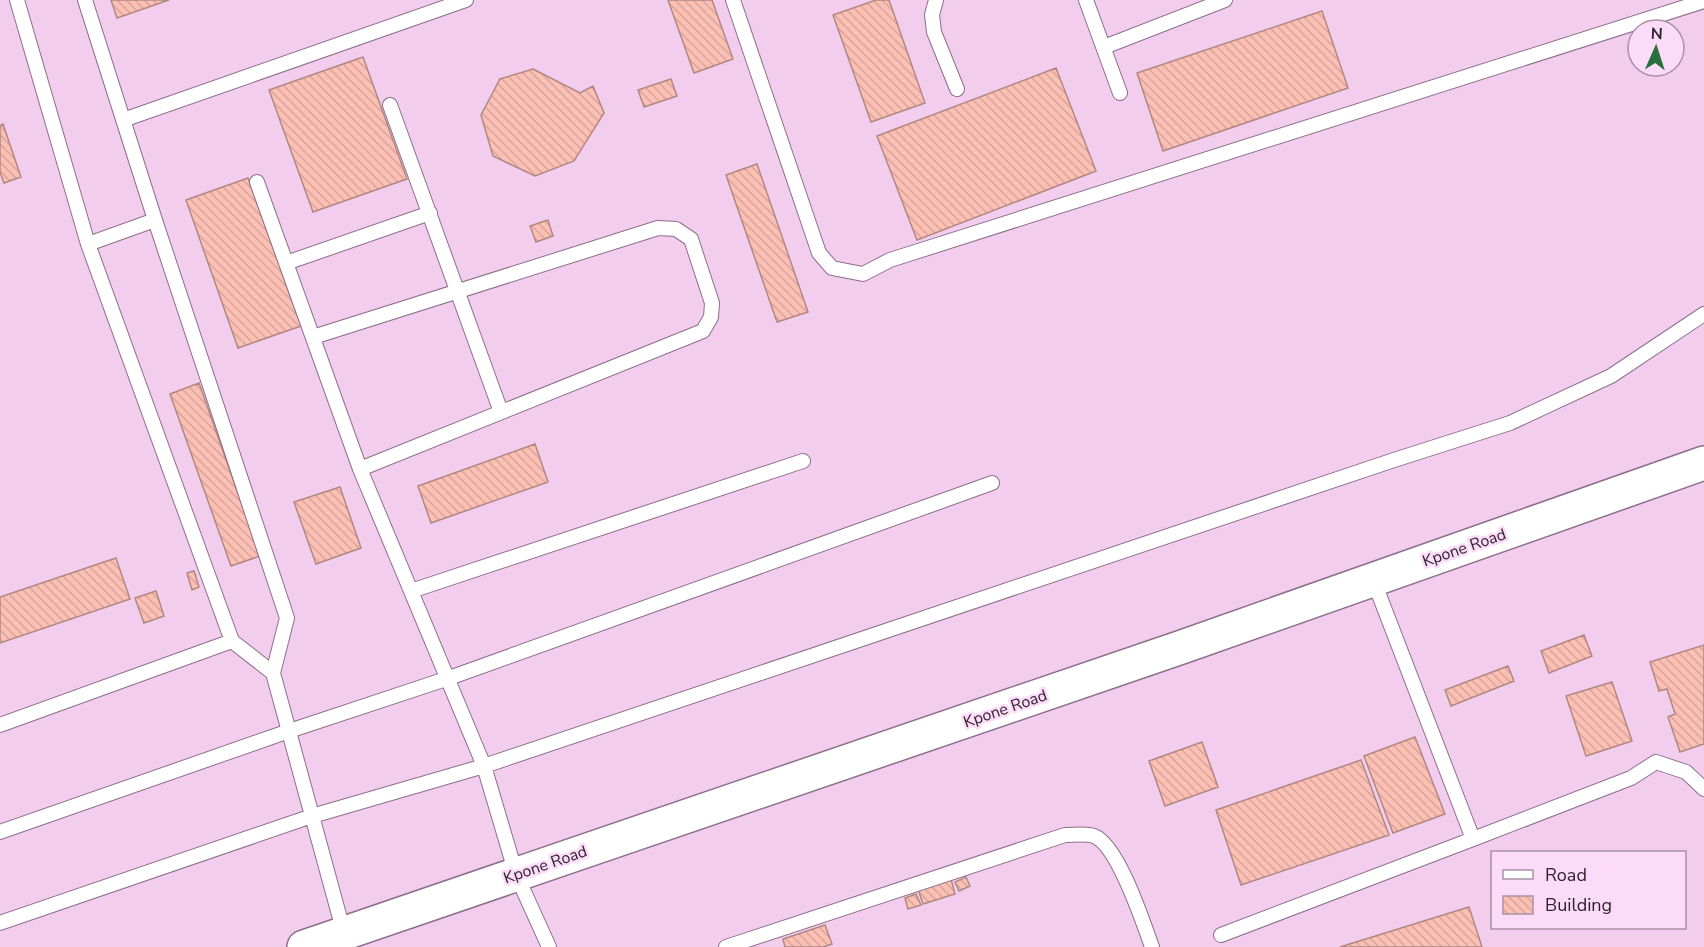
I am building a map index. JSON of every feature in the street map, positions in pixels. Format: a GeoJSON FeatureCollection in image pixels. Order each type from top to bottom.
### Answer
{"type":"FeatureCollection","features":[{"type":"Feature","properties":{"kind":"main road","name":"Kpone Road"},"geometry":{"type":"LineString","coordinates":[[304,947],[1168,652],[1704,463]]}},
{"type":"Feature","properties":{"kind":"lane"},"geometry":{"type":"LineString","coordinates":[[17,0],[88,244],[232,641],[273,673]]}},
{"type":"Feature","properties":{"kind":"lane"},"geometry":{"type":"LineString","coordinates":[[86,0],[155,220],[287,618],[273,673],[344,933]]}},
{"type":"Feature","properties":{"kind":"lane"},"geometry":{"type":"LineString","coordinates":[[123,120],[466,0]]}},
{"type":"Feature","properties":{"kind":"lane"},"geometry":{"type":"LineString","coordinates":[[733,0],[819,253],[832,268],[863,274],[890,260],[1704,1]]}},
{"type":"Feature","properties":{"kind":"lane"},"geometry":{"type":"LineString","coordinates":[[936,0],[932,15],[934,32],[957,89]]}},
{"type":"Feature","properties":{"kind":"lane"},"geometry":{"type":"LineString","coordinates":[[1086,0],[1120,93]]}},
{"type":"Feature","properties":{"kind":"lane"},"geometry":{"type":"LineString","coordinates":[[1104,48],[1225,0]]}},
{"type":"Feature","properties":{"kind":"lane"},"geometry":{"type":"LineString","coordinates":[[390,105],[501,412]]}},
{"type":"Feature","properties":{"kind":"lane"},"geometry":{"type":"LineString","coordinates":[[257,182],[360,469],[484,766],[516,874],[549,947]]}},
{"type":"Feature","properties":{"kind":"lane"},"geometry":{"type":"LineString","coordinates":[[286,263],[430,213]]}},
{"type":"Feature","properties":{"kind":"lane"},"geometry":{"type":"LineString","coordinates":[[88,244],[155,220]]}},
{"type":"Feature","properties":{"kind":"lane"},"geometry":{"type":"LineString","coordinates":[[313,337],[658,228],[676,229],[691,240],[712,303],[711,317],[703,331],[360,469]]}},
{"type":"Feature","properties":{"kind":"lane"},"geometry":{"type":"LineString","coordinates":[[0,923],[312,816],[484,766],[1510,423],[1611,376],[1704,314]]}},
{"type":"Feature","properties":{"kind":"lane"},"geometry":{"type":"LineString","coordinates":[[411,591],[803,460]]}},
{"type":"Feature","properties":{"kind":"lane"},"geometry":{"type":"LineString","coordinates":[[0,832],[449,678],[992,483]]}},
{"type":"Feature","properties":{"kind":"lane"},"geometry":{"type":"LineString","coordinates":[[1373,579],[1473,839]]}},
{"type":"Feature","properties":{"kind":"lane"},"geometry":{"type":"LineString","coordinates":[[0,725],[232,641]]}},
{"type":"Feature","properties":{"kind":"lane"},"geometry":{"type":"LineString","coordinates":[[1221,934],[1631,778],[1656,762],[1686,772],[1704,789]]}},
{"type":"Feature","properties":{"kind":"lane"},"geometry":{"type":"LineString","coordinates":[[726,947],[1065,834],[1094,836],[1112,850],[1138,907],[1152,947]]}},
{"type":"Feature","properties":{"kind":"shaded area"},"geometry":{"type":"Polygon","coordinates":[[[0,0],[1704,0],[1704,947],[0,947],[0,0]]]}},
{"type":"Feature","properties":{"kind":"building"},"geometry":{"type":"Polygon","coordinates":[[[111,0],[169,0],[117,18],[111,0]]]}},
{"type":"Feature","properties":{"kind":"building"},"geometry":{"type":"Polygon","coordinates":[[[668,0],[712,0],[733,59],[694,73],[668,0]]]}},
{"type":"Feature","properties":{"kind":"building"},"geometry":{"type":"Polygon","coordinates":[[[876,0],[889,0],[925,103],[871,122],[833,15],[876,0]]]}},
{"type":"Feature","properties":{"kind":"building"},"geometry":{"type":"Polygon","coordinates":[[[1322,11],[1348,88],[1163,151],[1137,73],[1322,11]]]}},
{"type":"Feature","properties":{"kind":"building"},"geometry":{"type":"Polygon","coordinates":[[[363,57],[407,179],[313,212],[269,90],[363,57]]]}},
{"type":"Feature","properties":{"kind":"building"},"geometry":{"type":"Polygon","coordinates":[[[1056,68],[1096,171],[917,240],[877,136],[1056,68]]]}},
{"type":"Feature","properties":{"kind":"building"},"geometry":{"type":"Polygon","coordinates":[[[533,69],[580,93],[593,86],[604,113],[574,161],[535,176],[493,156],[481,115],[500,79],[533,69]]]}},
{"type":"Feature","properties":{"kind":"building"},"geometry":{"type":"Polygon","coordinates":[[[671,79],[677,96],[644,107],[638,90],[671,79]]]}},
{"type":"Feature","properties":{"kind":"building"},"geometry":{"type":"Polygon","coordinates":[[[3,124],[21,177],[4,183],[0,172],[0,126],[3,124]]]}},
{"type":"Feature","properties":{"kind":"building"},"geometry":{"type":"Polygon","coordinates":[[[757,164],[808,312],[777,322],[726,175],[757,164]]]}},
{"type":"Feature","properties":{"kind":"building"},"geometry":{"type":"Polygon","coordinates":[[[248,178],[301,326],[238,348],[186,200],[248,178]]]}},
{"type":"Feature","properties":{"kind":"building"},"geometry":{"type":"Polygon","coordinates":[[[548,220],[553,236],[536,242],[530,226],[548,220]]]}},
{"type":"Feature","properties":{"kind":"building"},"geometry":{"type":"Polygon","coordinates":[[[199,383],[260,556],[231,566],[170,394],[199,383]]]}},
{"type":"Feature","properties":{"kind":"building"},"geometry":{"type":"Polygon","coordinates":[[[535,444],[548,482],[431,523],[418,486],[535,444]]]}},
{"type":"Feature","properties":{"kind":"building"},"geometry":{"type":"Polygon","coordinates":[[[340,487],[361,548],[316,564],[294,502],[340,487]]]}},
{"type":"Feature","properties":{"kind":"building"},"geometry":{"type":"Polygon","coordinates":[[[116,558],[130,599],[0,643],[0,597],[116,558]]]}},
{"type":"Feature","properties":{"kind":"building"},"geometry":{"type":"Polygon","coordinates":[[[194,571],[199,587],[192,590],[187,573],[194,571]]]}},
{"type":"Feature","properties":{"kind":"building"},"geometry":{"type":"Polygon","coordinates":[[[156,591],[164,616],[144,623],[135,598],[156,591]]]}},
{"type":"Feature","properties":{"kind":"building"},"geometry":{"type":"Polygon","coordinates":[[[1584,635],[1592,656],[1549,673],[1541,651],[1584,635]]]}},
{"type":"Feature","properties":{"kind":"building"},"geometry":{"type":"Polygon","coordinates":[[[1704,645],[1704,744],[1680,752],[1668,717],[1675,714],[1667,689],[1659,691],[1650,662],[1704,645]]]}},
{"type":"Feature","properties":{"kind":"building"},"geometry":{"type":"Polygon","coordinates":[[[1508,666],[1514,681],[1451,706],[1445,690],[1508,666]]]}},
{"type":"Feature","properties":{"kind":"building"},"geometry":{"type":"Polygon","coordinates":[[[1612,682],[1632,741],[1586,756],[1566,696],[1612,682]]]}},
{"type":"Feature","properties":{"kind":"building"},"geometry":{"type":"Polygon","coordinates":[[[1415,737],[1445,814],[1393,833],[1364,756],[1415,737]]]}},
{"type":"Feature","properties":{"kind":"building"},"geometry":{"type":"Polygon","coordinates":[[[1202,742],[1218,787],[1165,806],[1149,761],[1202,742]]]}},
{"type":"Feature","properties":{"kind":"building"},"geometry":{"type":"Polygon","coordinates":[[[1361,760],[1389,835],[1241,885],[1216,810],[1361,760]]]}},
{"type":"Feature","properties":{"kind":"building"},"geometry":{"type":"Polygon","coordinates":[[[966,877],[970,886],[959,891],[955,882],[966,877]]]}},
{"type":"Feature","properties":{"kind":"building"},"geometry":{"type":"Polygon","coordinates":[[[951,879],[955,894],[923,904],[918,889],[951,879]]]}},
{"type":"Feature","properties":{"kind":"building"},"geometry":{"type":"Polygon","coordinates":[[[916,894],[921,905],[908,909],[905,898],[916,894]]]}},
{"type":"Feature","properties":{"kind":"building"},"geometry":{"type":"Polygon","coordinates":[[[1469,907],[1482,947],[1340,947],[1469,907]]]}},
{"type":"Feature","properties":{"kind":"building"},"geometry":{"type":"Polygon","coordinates":[[[825,925],[832,944],[823,947],[785,947],[783,939],[825,925]]]}}]}
